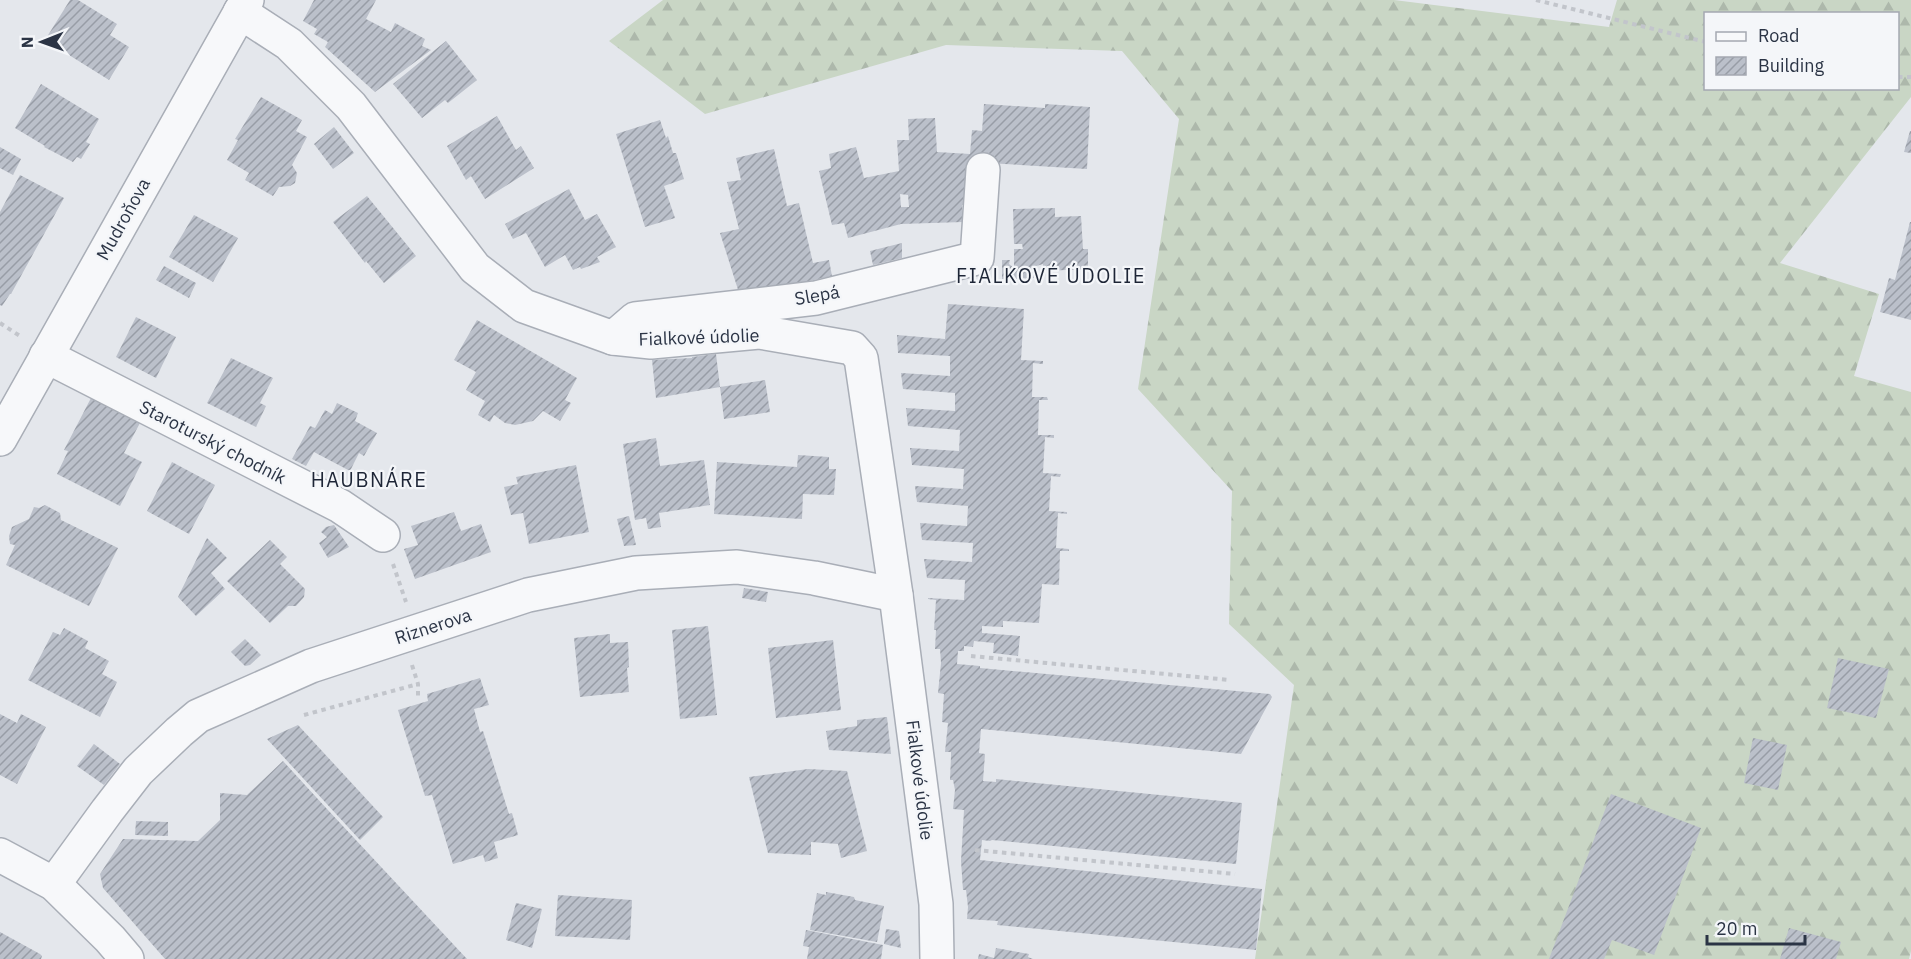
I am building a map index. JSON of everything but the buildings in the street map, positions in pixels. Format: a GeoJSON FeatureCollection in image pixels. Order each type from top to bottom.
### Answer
{"type":"FeatureCollection","features":[{"type":"Feature","properties":{"kind":"street","name":"Fialkové údolie"},"geometry":{"type":"LineString","coordinates":[[243,6],[289,44],[351,106],[476,267],[524,306],[613,338],[651,342],[759,332],[852,348],[861,358],[896,595],[936,904],[937,959]]}},
{"type":"Feature","properties":{"kind":"street","name":"Mudroňova"},"geometry":{"type":"LineString","coordinates":[[0,439],[36,348],[243,6]]}},
{"type":"Feature","properties":{"kind":"street","name":"Slepá"},"geometry":{"type":"LineString","coordinates":[[613,338],[635,319],[816,298],[977,258],[983,170]]}},
{"type":"Feature","properties":{"kind":"street","name":"Staroturský chodník"},"geometry":{"type":"LineString","coordinates":[[36,348],[340,506],[383,535]]}},
{"type":"Feature","properties":{"kind":"street","name":"Riznerova"},"geometry":{"type":"LineString","coordinates":[[54,884],[138,771],[179,732],[198,716],[311,666],[413,646],[528,595],[636,573],[737,567],[814,578],[896,595]]}},
{"type":"Feature","properties":{"kind":"street"},"geometry":{"type":"LineString","coordinates":[[0,855],[54,884],[127,959]]}},
{"type":"Feature","properties":{"kind":"path"},"geometry":{"type":"LineString","coordinates":[[1536,0],[1704,42]]}},
{"type":"Feature","properties":{"kind":"path"},"geometry":{"type":"LineString","coordinates":[[0,323],[36,348]]}},
{"type":"Feature","properties":{"kind":"path"},"geometry":{"type":"LineString","coordinates":[[383,535],[413,646],[418,700]]}},
{"type":"Feature","properties":{"kind":"path"},"geometry":{"type":"LineString","coordinates":[[971,656],[1230,680]]}},
{"type":"Feature","properties":{"kind":"path"},"geometry":{"type":"LineString","coordinates":[[304,715],[418,684]]}},
{"type":"Feature","properties":{"kind":"path"},"geometry":{"type":"LineString","coordinates":[[975,850],[1235,874]]}},
{"type":"Feature","properties":{"kind":"green space"},"geometry":{"type":"Polygon","coordinates":[[[663,0],[1394,0],[1609,27],[1617,0],[1911,0],[1911,97],[1780,263],[1879,294],[1854,376],[1911,392],[1911,951],[1909,959],[1255,959],[1294,685],[1229,624],[1232,491],[1138,389],[1179,119],[1122,51],[946,45],[705,114],[609,41],[663,0]]]}},
{"type":"Feature","properties":{"kind":"district","name":"FIALKOVÉ ÚDOLIE"},"geometry":{"type":"Point","coordinates":[1051,275]}},
{"type":"Feature","properties":{"kind":"district","name":"HAUBNÁRE"},"geometry":{"type":"Point","coordinates":[369,479]}}]}
